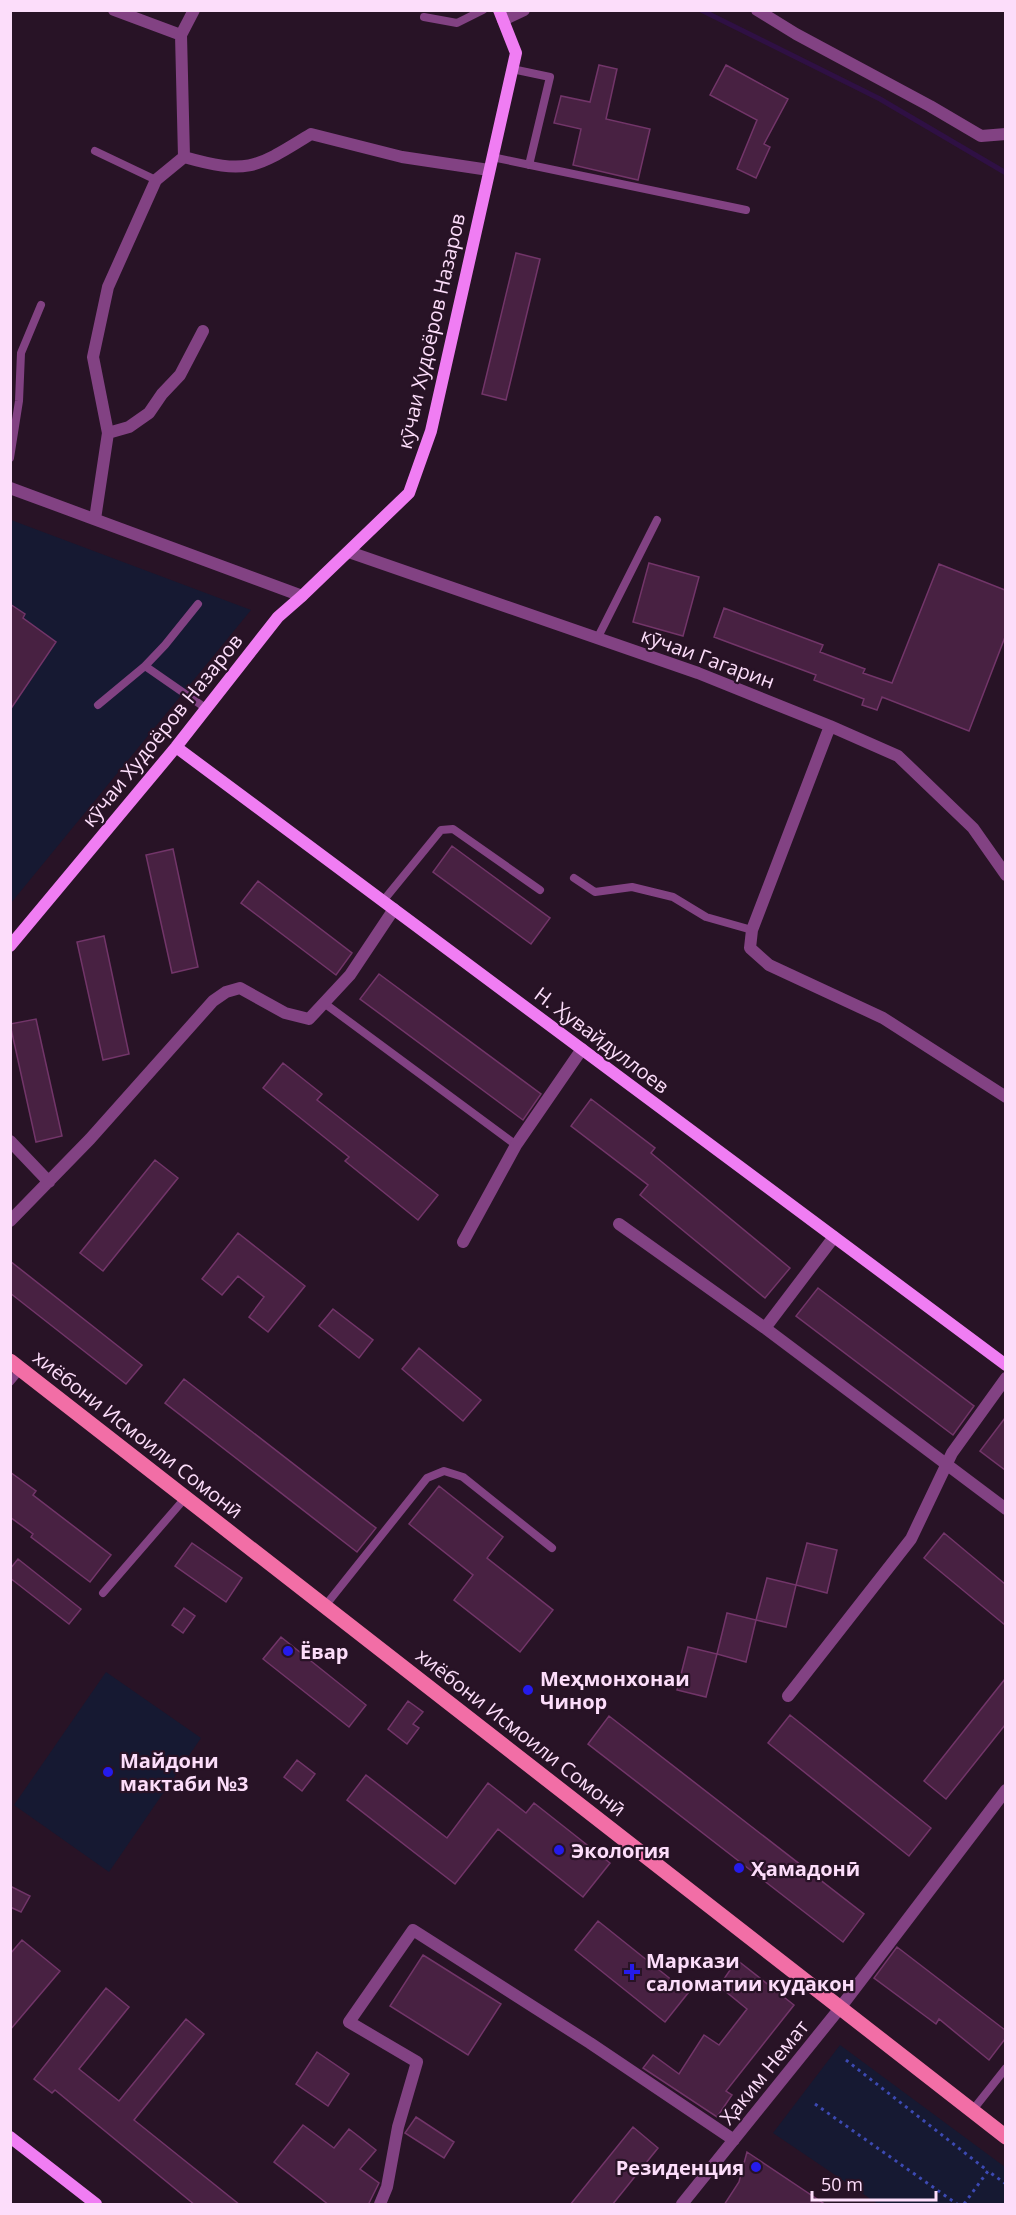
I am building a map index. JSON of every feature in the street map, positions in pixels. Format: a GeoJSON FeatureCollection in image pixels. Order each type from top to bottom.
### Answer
{"type":"FeatureCollection","features":[{"type":"Feature","properties":{"kind":"main road","name":"хиёбони Исмоили Сомонӣ"},"geometry":{"type":"LineString","coordinates":[[16,1365],[1005,2137]]}},
{"type":"Feature","properties":{"kind":"street"},"geometry":{"type":"LineString","coordinates":[[114,10],[181,35]]}},
{"type":"Feature","properties":{"kind":"street"},"geometry":{"type":"LineString","coordinates":[[184,157],[181,35],[194,10]]}},
{"type":"Feature","properties":{"kind":"street"},"geometry":{"type":"LineString","coordinates":[[501,15],[524,10]]}},
{"type":"Feature","properties":{"kind":"street"},"geometry":{"type":"LineString","coordinates":[[757,10],[981,136],[1005,134]]}},
{"type":"Feature","properties":{"kind":"street","name":"кӯчаи Худоёров Назаров"},"geometry":{"type":"LineString","coordinates":[[10,946],[176,747],[278,616],[349,552],[409,493],[431,431],[516,53],[501,15]]}},
{"type":"Feature","properties":{"kind":"street"},"geometry":{"type":"LineString","coordinates":[[184,157],[218,166],[248,167],[268,161],[311,134],[402,157],[489,170]]}},
{"type":"Feature","properties":{"kind":"street"},"geometry":{"type":"LineString","coordinates":[[95,519],[108,433],[93,357],[108,287],[156,180],[184,157]]}},
{"type":"Feature","properties":{"kind":"street"},"geometry":{"type":"LineString","coordinates":[[108,433],[129,427],[149,413],[180,375],[203,331]]}},
{"type":"Feature","properties":{"kind":"street"},"geometry":{"type":"LineString","coordinates":[[10,488],[302,596]]}},
{"type":"Feature","properties":{"kind":"street","name":"кӯчаи Гагарин"},"geometry":{"type":"LineString","coordinates":[[349,552],[698,673],[898,756],[973,828],[1005,875]]}},
{"type":"Feature","properties":{"kind":"street"},"geometry":{"type":"LineString","coordinates":[[830,726],[752,930],[750,948],[769,965],[883,1018],[1005,1097]]}},
{"type":"Feature","properties":{"kind":"street","name":"Н. Ҳувайдуллоев"},"geometry":{"type":"LineString","coordinates":[[176,747],[1005,1365]]}},
{"type":"Feature","properties":{"kind":"street"},"geometry":{"type":"LineString","coordinates":[[10,1221],[90,1139],[213,1002],[226,992],[240,988],[285,1013],[309,1019],[350,975],[394,909]]}},
{"type":"Feature","properties":{"kind":"street"},"geometry":{"type":"LineString","coordinates":[[463,1242],[516,1145],[582,1049]]}},
{"type":"Feature","properties":{"kind":"street"},"geometry":{"type":"LineString","coordinates":[[10,1141],[49,1182]]}},
{"type":"Feature","properties":{"kind":"street"},"geometry":{"type":"LineString","coordinates":[[619,1224],[765,1328],[1005,1509]]}},
{"type":"Feature","properties":{"kind":"street"},"geometry":{"type":"LineString","coordinates":[[765,1328],[834,1237]]}},
{"type":"Feature","properties":{"kind":"street"},"geometry":{"type":"LineString","coordinates":[[788,1696],[911,1539],[952,1453],[1005,1378]]}},
{"type":"Feature","properties":{"kind":"street","name":"Ҳаким Немат"},"geometry":{"type":"LineString","coordinates":[[682,2205],[840,2008],[1005,1790]]}},
{"type":"Feature","properties":{"kind":"street"},"geometry":{"type":"LineString","coordinates":[[380,2205],[387,2187],[398,2127],[417,2062],[349,2022],[413,1930],[590,2043],[734,2140]]}},
{"type":"Feature","properties":{"kind":"street"},"geometry":{"type":"LineString","coordinates":[[10,2137],[96,2205]]}},
{"type":"Feature","properties":{"kind":"lane"},"geometry":{"type":"LineString","coordinates":[[424,17],[458,23],[483,10]]}},
{"type":"Feature","properties":{"kind":"lane"},"geometry":{"type":"LineString","coordinates":[[512,69],[550,77],[529,165]]}},
{"type":"Feature","properties":{"kind":"lane"},"geometry":{"type":"LineString","coordinates":[[94,152],[156,180]]}},
{"type":"Feature","properties":{"kind":"lane"},"geometry":{"type":"LineString","coordinates":[[492,157],[746,210]]}},
{"type":"Feature","properties":{"kind":"lane"},"geometry":{"type":"LineString","coordinates":[[10,458],[19,401],[21,353],[41,305]]}},
{"type":"Feature","properties":{"kind":"lane"},"geometry":{"type":"LineString","coordinates":[[597,639],[657,520]]}},
{"type":"Feature","properties":{"kind":"lane"},"geometry":{"type":"LineString","coordinates":[[98,705],[145,666],[198,604]]}},
{"type":"Feature","properties":{"kind":"lane"},"geometry":{"type":"LineString","coordinates":[[145,666],[207,708]]}},
{"type":"Feature","properties":{"kind":"lane"},"geometry":{"type":"LineString","coordinates":[[383,901],[441,830],[453,829],[540,890]]}},
{"type":"Feature","properties":{"kind":"lane"},"geometry":{"type":"LineString","coordinates":[[574,878],[595,892],[632,888],[673,897],[706,917],[752,930]]}},
{"type":"Feature","properties":{"kind":"lane"},"geometry":{"type":"LineString","coordinates":[[324,1003],[516,1145]]}},
{"type":"Feature","properties":{"kind":"lane"},"geometry":{"type":"LineString","coordinates":[[10,1382],[16,1365]]}},
{"type":"Feature","properties":{"kind":"lane"},"geometry":{"type":"LineString","coordinates":[[325,1606],[427,1478],[444,1471],[463,1477],[552,1548]]}},
{"type":"Feature","properties":{"kind":"lane"},"geometry":{"type":"LineString","coordinates":[[103,1593],[186,1497]]}},
{"type":"Feature","properties":{"kind":"lane"},"geometry":{"type":"LineString","coordinates":[[972,2111],[1005,2068]]}},
{"type":"Feature","properties":{"kind":"path"},"geometry":{"type":"LineString","coordinates":[[846,2060],[1005,2184]]}},
{"type":"Feature","properties":{"kind":"path"},"geometry":{"type":"LineString","coordinates":[[815,2104],[957,2205]]}},
{"type":"Feature","properties":{"kind":"path"},"geometry":{"type":"LineString","coordinates":[[964,2205],[988,2171]]}},
{"type":"Feature","properties":{"kind":"shaded area"},"geometry":{"type":"Polygon","coordinates":[[[11,520],[251,610],[11,903],[11,520]]]}},
{"type":"Feature","properties":{"kind":"shaded area","name":"Майдони мактаби №3"},"geometry":{"type":"Polygon","coordinates":[[[106,1672],[201,1738],[109,1872],[14,1805],[106,1672]]]}},
{"type":"Feature","properties":{"kind":"shaded area"},"geometry":{"type":"Polygon","coordinates":[[[840,2045],[1005,2167],[1005,2204],[878,2204],[773,2133],[840,2045]]]}},
{"type":"Feature","properties":{"kind":"building"},"geometry":{"type":"Polygon","coordinates":[[[599,65],[617,69],[606,119],[650,129],[638,180],[573,165],[581,129],[554,123],[561,96],[590,102],[599,65]]]}},
{"type":"Feature","properties":{"kind":"building"},"geometry":{"type":"Polygon","coordinates":[[[726,65],[788,99],[764,144],[770,147],[756,178],[737,169],[757,120],[710,95],[726,65]]]}},
{"type":"Feature","properties":{"kind":"building"},"geometry":{"type":"Polygon","coordinates":[[[516,253],[540,259],[506,400],[482,394],[516,253]]]}},
{"type":"Feature","properties":{"kind":"building"},"geometry":{"type":"Polygon","coordinates":[[[649,563],[699,577],[683,636],[633,622],[649,563]]]}},
{"type":"Feature","properties":{"kind":"building"},"geometry":{"type":"Polygon","coordinates":[[[939,564],[1005,590],[1005,637],[969,731],[882,697],[877,710],[862,705],[864,699],[814,680],[816,675],[714,637],[724,608],[823,645],[820,652],[865,669],[863,673],[892,683],[939,564]]]}},
{"type":"Feature","properties":{"kind":"building"},"geometry":{"type":"Polygon","coordinates":[[[10,604],[25,614],[23,618],[56,642],[10,710],[10,604]]]}},
{"type":"Feature","properties":{"kind":"building"},"geometry":{"type":"Polygon","coordinates":[[[452,846],[550,918],[531,944],[433,872],[452,846]]]}},
{"type":"Feature","properties":{"kind":"building"},"geometry":{"type":"Polygon","coordinates":[[[173,849],[198,967],[172,973],[146,855],[173,849]]]}},
{"type":"Feature","properties":{"kind":"building"},"geometry":{"type":"Polygon","coordinates":[[[258,881],[352,953],[336,975],[241,903],[258,881]]]}},
{"type":"Feature","properties":{"kind":"building"},"geometry":{"type":"Polygon","coordinates":[[[104,936],[129,1054],[103,1060],[77,942],[104,936]]]}},
{"type":"Feature","properties":{"kind":"building"},"geometry":{"type":"Polygon","coordinates":[[[379,974],[541,1094],[523,1120],[360,999],[379,974]]]}},
{"type":"Feature","properties":{"kind":"building"},"geometry":{"type":"Polygon","coordinates":[[[36,1019],[62,1136],[36,1142],[10,1024],[36,1019]]]}},
{"type":"Feature","properties":{"kind":"building"},"geometry":{"type":"Polygon","coordinates":[[[283,1063],[322,1094],[317,1100],[438,1195],[418,1220],[345,1161],[349,1157],[263,1088],[283,1063]]]}},
{"type":"Feature","properties":{"kind":"building"},"geometry":{"type":"Polygon","coordinates":[[[591,1099],[655,1148],[651,1153],[790,1268],[765,1298],[640,1195],[648,1185],[571,1126],[591,1099]]]}},
{"type":"Feature","properties":{"kind":"building"},"geometry":{"type":"Polygon","coordinates":[[[155,1160],[178,1178],[103,1271],[80,1253],[155,1160]]]}},
{"type":"Feature","properties":{"kind":"building"},"geometry":{"type":"Polygon","coordinates":[[[238,1233],[305,1286],[268,1332],[249,1317],[264,1297],[238,1276],[222,1295],[202,1279],[238,1233]]]}},
{"type":"Feature","properties":{"kind":"building"},"geometry":{"type":"Polygon","coordinates":[[[10,1261],[142,1365],[126,1384],[10,1293],[10,1261]]]}},
{"type":"Feature","properties":{"kind":"building"},"geometry":{"type":"Polygon","coordinates":[[[818,1288],[974,1406],[953,1435],[796,1316],[818,1288]]]}},
{"type":"Feature","properties":{"kind":"building"},"geometry":{"type":"Polygon","coordinates":[[[333,1309],[373,1340],[359,1358],[319,1326],[333,1309]]]}},
{"type":"Feature","properties":{"kind":"building"},"geometry":{"type":"Polygon","coordinates":[[[419,1348],[481,1400],[463,1421],[402,1369],[419,1348]]]}},
{"type":"Feature","properties":{"kind":"building"},"geometry":{"type":"Polygon","coordinates":[[[184,1379],[376,1528],[357,1552],[165,1403],[184,1379]]]}},
{"type":"Feature","properties":{"kind":"building"},"geometry":{"type":"Polygon","coordinates":[[[1005,1418],[1005,1470],[980,1451],[1005,1418]]]}},
{"type":"Feature","properties":{"kind":"building"},"geometry":{"type":"Polygon","coordinates":[[[10,1472],[36,1491],[33,1495],[111,1555],[90,1582],[31,1537],[33,1534],[10,1517],[10,1472]]]}},
{"type":"Feature","properties":{"kind":"building"},"geometry":{"type":"Polygon","coordinates":[[[439,1486],[503,1537],[487,1558],[553,1610],[520,1652],[454,1600],[473,1575],[409,1524],[439,1486]]]}},
{"type":"Feature","properties":{"kind":"building"},"geometry":{"type":"Polygon","coordinates":[[[944,1533],[1005,1584],[1005,1625],[924,1558],[944,1533]]]}},
{"type":"Feature","properties":{"kind":"building"},"geometry":{"type":"Polygon","coordinates":[[[192,1543],[242,1578],[226,1602],[175,1566],[192,1543]]]}},
{"type":"Feature","properties":{"kind":"building"},"geometry":{"type":"Polygon","coordinates":[[[807,1543],[837,1550],[827,1593],[796,1585],[807,1543]]]}},
{"type":"Feature","properties":{"kind":"building"},"geometry":{"type":"Polygon","coordinates":[[[18,1559],[81,1609],[69,1624],[10,1578],[10,1569],[18,1559]]]}},
{"type":"Feature","properties":{"kind":"building"},"geometry":{"type":"Polygon","coordinates":[[[767,1578],[796,1585],[786,1627],[756,1620],[767,1578]]]}},
{"type":"Feature","properties":{"kind":"building"},"geometry":{"type":"Polygon","coordinates":[[[184,1608],[195,1616],[183,1633],[172,1625],[184,1608]]]}},
{"type":"Feature","properties":{"kind":"building"},"geometry":{"type":"Polygon","coordinates":[[[727,1613],[756,1620],[746,1662],[717,1654],[727,1613]]]}},
{"type":"Feature","properties":{"kind":"building"},"geometry":{"type":"Polygon","coordinates":[[[281,1637],[366,1705],[349,1727],[263,1659],[281,1637]]]}},
{"type":"Feature","properties":{"kind":"building"},"geometry":{"type":"Polygon","coordinates":[[[688,1647],[717,1654],[706,1697],[677,1690],[688,1647]]]}},
{"type":"Feature","properties":{"kind":"building"},"geometry":{"type":"Polygon","coordinates":[[[1005,1679],[1005,1725],[946,1799],[924,1781],[1005,1679]]]}},
{"type":"Feature","properties":{"kind":"building"},"geometry":{"type":"Polygon","coordinates":[[[408,1701],[423,1712],[413,1724],[419,1728],[407,1744],[388,1729],[408,1701]]]}},
{"type":"Feature","properties":{"kind":"building"},"geometry":{"type":"Polygon","coordinates":[[[790,1715],[931,1828],[909,1856],[768,1743],[790,1715]]]}},
{"type":"Feature","properties":{"kind":"building"},"geometry":{"type":"Polygon","coordinates":[[[609,1716],[864,1914],[843,1942],[588,1744],[609,1716]]]}},
{"type":"Feature","properties":{"kind":"building"},"geometry":{"type":"Polygon","coordinates":[[[297,1760],[315,1774],[302,1791],[284,1777],[297,1760]]]}},
{"type":"Feature","properties":{"kind":"building"},"geometry":{"type":"Polygon","coordinates":[[[366,1775],[447,1838],[488,1783],[526,1813],[534,1803],[610,1863],[583,1897],[498,1829],[455,1884],[347,1800],[366,1775]]]}},
{"type":"Feature","properties":{"kind":"building"},"geometry":{"type":"Polygon","coordinates":[[[10,1886],[30,1896],[21,1912],[10,1907],[10,1886]]]}},
{"type":"Feature","properties":{"kind":"building","name":"Маркази саломатии кудакон"},"geometry":{"type":"Polygon","coordinates":[[[598,1921],[688,1993],[665,2022],[575,1950],[598,1921]]]}},
{"type":"Feature","properties":{"kind":"building"},"geometry":{"type":"Polygon","coordinates":[[[22,1940],[60,1971],[10,2030],[10,1954],[22,1940]]]}},
{"type":"Feature","properties":{"kind":"building"},"geometry":{"type":"Polygon","coordinates":[[[897,1947],[1005,2030],[1005,2039],[989,2060],[939,2019],[936,2024],[874,1978],[897,1947]]]}},
{"type":"Feature","properties":{"kind":"building"},"geometry":{"type":"Polygon","coordinates":[[[423,1955],[501,2004],[468,2055],[390,2006],[423,1955]]]}},
{"type":"Feature","properties":{"kind":"building"},"geometry":{"type":"Polygon","coordinates":[[[737,1960],[794,2005],[726,2091],[732,2095],[717,2117],[643,2068],[653,2055],[679,2074],[704,2035],[719,2045],[747,2009],[719,1986],[737,1960]]]}},
{"type":"Feature","properties":{"kind":"building"},"geometry":{"type":"Polygon","coordinates":[[[106,1988],[129,2007],[79,2069],[119,2101],[186,2019],[204,2034],[134,2120],[240,2205],[195,2205],[55,2090],[52,2093],[34,2079],[106,1988]]]}},
{"type":"Feature","properties":{"kind":"building"},"geometry":{"type":"Polygon","coordinates":[[[317,2052],[349,2074],[328,2106],[296,2084],[317,2052]]]}},
{"type":"Feature","properties":{"kind":"building"},"geometry":{"type":"Polygon","coordinates":[[[416,2117],[454,2142],[444,2158],[405,2133],[416,2117]]]}},
{"type":"Feature","properties":{"kind":"building"},"geometry":{"type":"Polygon","coordinates":[[[303,2125],[334,2148],[349,2129],[376,2150],[360,2169],[379,2183],[368,2205],[329,2205],[274,2162],[303,2125]]]}},
{"type":"Feature","properties":{"kind":"building"},"geometry":{"type":"Polygon","coordinates":[[[633,2127],[658,2148],[612,2205],[570,2205],[633,2127]]]}},
{"type":"Feature","properties":{"kind":"building","name":"Резиденция"},"geometry":{"type":"Polygon","coordinates":[[[747,2152],[826,2205],[724,2205],[739,2182],[747,2152]]]}},
{"type":"Feature","properties":{"kind":"waterway"},"geometry":{"type":"LineString","coordinates":[[701,10],[880,99],[1006,173]]}},
{"type":"Feature","properties":{"kind":"place","name":"Ёвар"},"geometry":{"type":"Point","coordinates":[288,1651]}},
{"type":"Feature","properties":{"kind":"place","name":"Меҳмонхонаи Чинор"},"geometry":{"type":"Point","coordinates":[528,1690]}},
{"type":"Feature","properties":{"kind":"place","name":"Майдони мактаби №3"},"geometry":{"type":"Point","coordinates":[108,1772]}},
{"type":"Feature","properties":{"kind":"place","name":"Экология"},"geometry":{"type":"Point","coordinates":[559,1850]}},
{"type":"Feature","properties":{"kind":"place","name":"Ҳамадонӣ"},"geometry":{"type":"Point","coordinates":[739,1868]}},
{"type":"Feature","properties":{"kind":"place","name":"Маркази саломатии кудакон"},"geometry":{"type":"Point","coordinates":[632,1972]}},
{"type":"Feature","properties":{"kind":"place","name":"Резиденция"},"geometry":{"type":"Point","coordinates":[756,2167]}}]}
